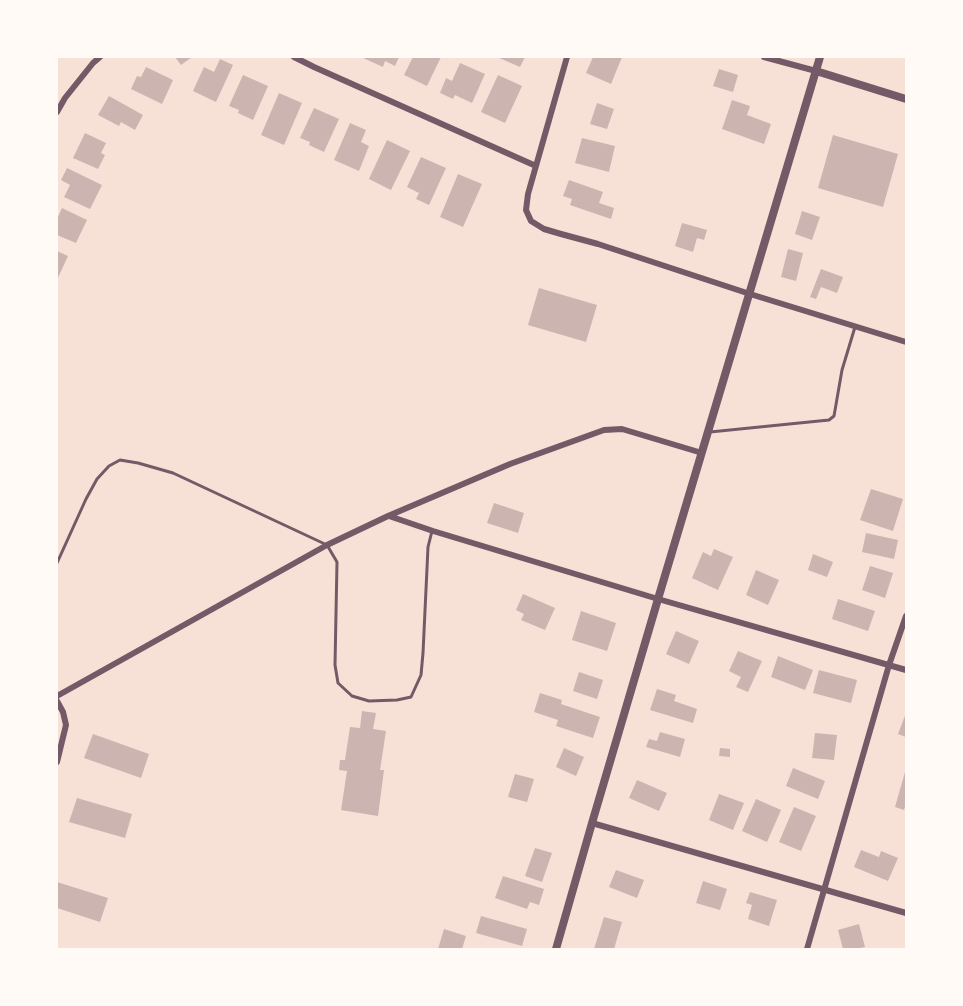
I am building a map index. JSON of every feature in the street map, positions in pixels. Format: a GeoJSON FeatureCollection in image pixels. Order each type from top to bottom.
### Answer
{"type":"FeatureCollection","features":[{"type":"Feature","properties":{"kind":"street"},"geometry":{"type":"LineString","coordinates":[[57,112],[65,98],[100,57]]}},
{"type":"Feature","properties":{"kind":"street"},"geometry":{"type":"LineString","coordinates":[[294,57],[536,166]]}},
{"type":"Feature","properties":{"kind":"street"},"geometry":{"type":"LineString","coordinates":[[567,57],[528,194],[526,210],[531,221],[544,229],[906,342]]}},
{"type":"Feature","properties":{"kind":"street"},"geometry":{"type":"LineString","coordinates":[[764,57],[906,99]]}},
{"type":"Feature","properties":{"kind":"street"},"geometry":{"type":"LineString","coordinates":[[556,949],[820,57]]}},
{"type":"Feature","properties":{"kind":"street"},"geometry":{"type":"LineString","coordinates":[[57,696],[327,545],[388,516],[510,464],[604,430],[622,429],[702,453]]}},
{"type":"Feature","properties":{"kind":"street"},"geometry":{"type":"LineString","coordinates":[[388,516],[658,599],[906,670]]}},
{"type":"Feature","properties":{"kind":"street"},"geometry":{"type":"LineString","coordinates":[[807,949],[889,665],[906,616]]}},
{"type":"Feature","properties":{"kind":"street"},"geometry":{"type":"LineString","coordinates":[[57,701],[66,725],[57,762]]}},
{"type":"Feature","properties":{"kind":"street"},"geometry":{"type":"LineString","coordinates":[[592,823],[906,913]]}},
{"type":"Feature","properties":{"kind":"lane"},"geometry":{"type":"LineString","coordinates":[[708,432],[829,420],[834,416],[842,370],[855,327]]}},
{"type":"Feature","properties":{"kind":"lane"},"geometry":{"type":"LineString","coordinates":[[57,563],[86,499],[97,479],[109,466],[120,460],[172,473],[327,545],[337,562],[335,665],[338,683],[352,696],[369,701],[397,700],[411,697],[421,675],[428,546],[432,531]]}},
{"type":"Feature","properties":{"kind":"building"},"geometry":{"type":"Polygon","coordinates":[[[175,57],[192,57],[181,65],[175,57]]]}},
{"type":"Feature","properties":{"kind":"building"},"geometry":{"type":"Polygon","coordinates":[[[361,57],[399,57],[395,66],[385,61],[383,67],[361,57]]]}},
{"type":"Feature","properties":{"kind":"building"},"geometry":{"type":"Polygon","coordinates":[[[413,57],[441,57],[427,86],[404,75],[413,57]]]}},
{"type":"Feature","properties":{"kind":"building"},"geometry":{"type":"Polygon","coordinates":[[[497,57],[525,57],[520,67],[497,57]]]}},
{"type":"Feature","properties":{"kind":"building"},"geometry":{"type":"Polygon","coordinates":[[[593,57],[622,57],[611,84],[586,73],[593,57]]]}},
{"type":"Feature","properties":{"kind":"building"},"geometry":{"type":"Polygon","coordinates":[[[220,59],[233,65],[216,102],[193,91],[204,67],[214,72],[220,59]]]}},
{"type":"Feature","properties":{"kind":"building"},"geometry":{"type":"Polygon","coordinates":[[[460,63],[485,74],[472,103],[455,95],[453,99],[440,93],[446,78],[452,81],[460,63]]]}},
{"type":"Feature","properties":{"kind":"building"},"geometry":{"type":"Polygon","coordinates":[[[146,67],[173,80],[162,104],[131,89],[137,76],[141,77],[146,67]]]}},
{"type":"Feature","properties":{"kind":"building"},"geometry":{"type":"Polygon","coordinates":[[[719,69],[738,75],[733,92],[713,86],[719,69]]]}},
{"type":"Feature","properties":{"kind":"building"},"geometry":{"type":"Polygon","coordinates":[[[243,75],[268,86],[253,120],[229,106],[243,75]]]}},
{"type":"Feature","properties":{"kind":"building"},"geometry":{"type":"Polygon","coordinates":[[[498,75],[522,86],[505,123],[481,112],[498,75]]]}},
{"type":"Feature","properties":{"kind":"building"},"geometry":{"type":"Polygon","coordinates":[[[279,93],[302,103],[284,145],[261,135],[279,93]]]}},
{"type":"Feature","properties":{"kind":"building"},"geometry":{"type":"Polygon","coordinates":[[[109,96],[143,115],[135,130],[121,122],[119,126],[98,115],[109,96]]]}},
{"type":"Feature","properties":{"kind":"building"},"geometry":{"type":"Polygon","coordinates":[[[732,100],[750,106],[747,115],[771,124],[764,144],[722,129],[732,100]]]}},
{"type":"Feature","properties":{"kind":"building"},"geometry":{"type":"Polygon","coordinates":[[[597,103],[614,109],[607,129],[590,124],[597,103]]]}},
{"type":"Feature","properties":{"kind":"building"},"geometry":{"type":"Polygon","coordinates":[[[314,108],[339,119],[324,152],[300,138],[314,108]]]}},
{"type":"Feature","properties":{"kind":"building"},"geometry":{"type":"Polygon","coordinates":[[[350,123],[366,130],[361,142],[369,146],[359,171],[334,160],[350,123]]]}},
{"type":"Feature","properties":{"kind":"building"},"geometry":{"type":"Polygon","coordinates":[[[85,133],[106,143],[101,153],[105,155],[98,169],[73,158],[85,133]]]}},
{"type":"Feature","properties":{"kind":"building"},"geometry":{"type":"Polygon","coordinates":[[[833,135],[898,154],[883,207],[818,188],[833,135]]]}},
{"type":"Feature","properties":{"kind":"building"},"geometry":{"type":"Polygon","coordinates":[[[582,138],[615,146],[609,172],[575,163],[582,138]]]}},
{"type":"Feature","properties":{"kind":"building"},"geometry":{"type":"Polygon","coordinates":[[[387,140],[410,151],[391,190],[369,179],[387,140]]]}},
{"type":"Feature","properties":{"kind":"building"},"geometry":{"type":"Polygon","coordinates":[[[421,157],[446,168],[429,205],[416,199],[419,193],[407,187],[421,157]]]}},
{"type":"Feature","properties":{"kind":"building"},"geometry":{"type":"Polygon","coordinates":[[[67,168],[102,185],[90,209],[64,197],[70,185],[61,180],[67,168]]]}},
{"type":"Feature","properties":{"kind":"building"},"geometry":{"type":"Polygon","coordinates":[[[458,174],[482,184],[463,227],[440,217],[458,174]]]}},
{"type":"Feature","properties":{"kind":"building"},"geometry":{"type":"Polygon","coordinates":[[[569,180],[603,192],[599,203],[614,208],[611,219],[570,205],[572,199],[563,196],[569,180]]]}},
{"type":"Feature","properties":{"kind":"building"},"geometry":{"type":"Polygon","coordinates":[[[62,208],[87,220],[76,243],[57,235],[57,219],[62,208]]]}},
{"type":"Feature","properties":{"kind":"building"},"geometry":{"type":"Polygon","coordinates":[[[802,211],[820,217],[812,240],[795,234],[802,211]]]}},
{"type":"Feature","properties":{"kind":"building"},"geometry":{"type":"Polygon","coordinates":[[[682,223],[707,230],[704,240],[697,238],[693,252],[675,246],[682,223]]]}},
{"type":"Feature","properties":{"kind":"building"},"geometry":{"type":"Polygon","coordinates":[[[788,249],[803,253],[796,281],[781,277],[788,249]]]}},
{"type":"Feature","properties":{"kind":"building"},"geometry":{"type":"Polygon","coordinates":[[[57,251],[68,256],[57,280],[57,251]]]}},
{"type":"Feature","properties":{"kind":"building"},"geometry":{"type":"Polygon","coordinates":[[[821,269],[843,277],[837,293],[821,287],[816,299],[810,297],[821,269]]]}},
{"type":"Feature","properties":{"kind":"building"},"geometry":{"type":"Polygon","coordinates":[[[539,288],[597,305],[586,342],[528,325],[539,288]]]}},
{"type":"Feature","properties":{"kind":"building"},"geometry":{"type":"Polygon","coordinates":[[[871,489],[903,499],[893,531],[860,520],[871,489]]]}},
{"type":"Feature","properties":{"kind":"building"},"geometry":{"type":"Polygon","coordinates":[[[494,503],[524,513],[518,533],[487,523],[494,503]]]}},
{"type":"Feature","properties":{"kind":"building"},"geometry":{"type":"Polygon","coordinates":[[[866,533],[898,540],[894,559],[862,552],[866,533]]]}},
{"type":"Feature","properties":{"kind":"building"},"geometry":{"type":"Polygon","coordinates":[[[714,549],[733,557],[718,590],[692,578],[703,552],[711,556],[714,549]]]}},
{"type":"Feature","properties":{"kind":"building"},"geometry":{"type":"Polygon","coordinates":[[[813,554],[833,562],[827,577],[808,570],[813,554]]]}},
{"type":"Feature","properties":{"kind":"building"},"geometry":{"type":"Polygon","coordinates":[[[870,566],[893,573],[885,598],[862,590],[870,566]]]}},
{"type":"Feature","properties":{"kind":"building"},"geometry":{"type":"Polygon","coordinates":[[[756,570],[779,580],[768,605],[746,595],[756,570]]]}},
{"type":"Feature","properties":{"kind":"building"},"geometry":{"type":"Polygon","coordinates":[[[523,594],[555,608],[545,630],[521,620],[524,614],[516,610],[523,594]]]}},
{"type":"Feature","properties":{"kind":"building"},"geometry":{"type":"Polygon","coordinates":[[[838,599],[875,611],[868,631],[832,619],[838,599]]]}},
{"type":"Feature","properties":{"kind":"building"},"geometry":{"type":"Polygon","coordinates":[[[581,611],[616,623],[607,651],[572,640],[581,611]]]}},
{"type":"Feature","properties":{"kind":"building"},"geometry":{"type":"Polygon","coordinates":[[[676,631],[699,641],[689,664],[666,654],[676,631]]]}},
{"type":"Feature","properties":{"kind":"building"},"geometry":{"type":"Polygon","coordinates":[[[738,651],[762,661],[748,692],[736,687],[741,677],[729,671],[738,651]]]}},
{"type":"Feature","properties":{"kind":"building"},"geometry":{"type":"Polygon","coordinates":[[[778,656],[813,670],[805,690],[771,677],[778,656]]]}},
{"type":"Feature","properties":{"kind":"building"},"geometry":{"type":"Polygon","coordinates":[[[819,670],[857,680],[851,703],[813,693],[819,670]]]}},
{"type":"Feature","properties":{"kind":"building"},"geometry":{"type":"Polygon","coordinates":[[[579,672],[603,680],[597,699],[573,691],[579,672]]]}},
{"type":"Feature","properties":{"kind":"building"},"geometry":{"type":"Polygon","coordinates":[[[657,689],[676,695],[674,701],[697,709],[693,723],[650,710],[657,689]]]}},
{"type":"Feature","properties":{"kind":"building"},"geometry":{"type":"Polygon","coordinates":[[[540,693],[562,700],[561,704],[600,717],[593,738],[556,726],[558,720],[534,712],[540,693]]]}},
{"type":"Feature","properties":{"kind":"building"},"geometry":{"type":"Polygon","coordinates":[[[362,711],[376,713],[373,729],[386,731],[380,770],[384,770],[378,816],[341,810],[347,771],[339,770],[340,760],[345,760],[350,727],[360,728],[362,711]]]}},
{"type":"Feature","properties":{"kind":"building"},"geometry":{"type":"Polygon","coordinates":[[[906,713],[906,737],[898,734],[906,713]]]}},
{"type":"Feature","properties":{"kind":"building"},"geometry":{"type":"Polygon","coordinates":[[[660,732],[685,739],[680,757],[646,747],[649,739],[657,741],[660,732]]]}},
{"type":"Feature","properties":{"kind":"building"},"geometry":{"type":"Polygon","coordinates":[[[815,733],[837,735],[834,760],[812,758],[815,733]]]}},
{"type":"Feature","properties":{"kind":"building"},"geometry":{"type":"Polygon","coordinates":[[[93,734],[149,754],[141,778],[84,758],[93,734]]]}},
{"type":"Feature","properties":{"kind":"building"},"geometry":{"type":"Polygon","coordinates":[[[564,748],[584,757],[576,776],[556,767],[564,748]]]}},
{"type":"Feature","properties":{"kind":"building"},"geometry":{"type":"Polygon","coordinates":[[[720,748],[730,749],[730,757],[719,756],[720,748]]]}},
{"type":"Feature","properties":{"kind":"building"},"geometry":{"type":"Polygon","coordinates":[[[793,768],[825,781],[818,799],[786,786],[793,768]]]}},
{"type":"Feature","properties":{"kind":"building"},"geometry":{"type":"Polygon","coordinates":[[[905,772],[906,803],[904,810],[895,807],[905,772]]]}},
{"type":"Feature","properties":{"kind":"building"},"geometry":{"type":"Polygon","coordinates":[[[515,774],[534,779],[527,802],[508,797],[515,774]]]}},
{"type":"Feature","properties":{"kind":"building"},"geometry":{"type":"Polygon","coordinates":[[[637,780],[667,793],[659,811],[629,798],[637,780]]]}},
{"type":"Feature","properties":{"kind":"building"},"geometry":{"type":"Polygon","coordinates":[[[719,794],[744,803],[733,830],[709,820],[719,794]]]}},
{"type":"Feature","properties":{"kind":"building"},"geometry":{"type":"Polygon","coordinates":[[[77,798],[132,814],[125,838],[69,822],[77,798]]]}},
{"type":"Feature","properties":{"kind":"building"},"geometry":{"type":"Polygon","coordinates":[[[756,799],[781,810],[767,842],[742,831],[756,799]]]}},
{"type":"Feature","properties":{"kind":"building"},"geometry":{"type":"Polygon","coordinates":[[[794,807],[816,816],[801,851],[779,842],[794,807]]]}},
{"type":"Feature","properties":{"kind":"building"},"geometry":{"type":"Polygon","coordinates":[[[535,848],[552,853],[542,882],[525,876],[535,848]]]}},
{"type":"Feature","properties":{"kind":"building"},"geometry":{"type":"Polygon","coordinates":[[[861,850],[879,857],[881,851],[898,858],[888,881],[854,867],[861,850]]]}},
{"type":"Feature","properties":{"kind":"building"},"geometry":{"type":"Polygon","coordinates":[[[616,870],[644,880],[637,898],[609,887],[616,870]]]}},
{"type":"Feature","properties":{"kind":"building"},"geometry":{"type":"Polygon","coordinates":[[[503,876],[544,889],[539,905],[530,902],[527,909],[495,898],[503,876]]]}},
{"type":"Feature","properties":{"kind":"building"},"geometry":{"type":"Polygon","coordinates":[[[703,881],[727,889],[720,910],[696,903],[703,881]]]}},
{"type":"Feature","properties":{"kind":"building"},"geometry":{"type":"Polygon","coordinates":[[[57,882],[108,898],[100,922],[57,908],[57,882]]]}},
{"type":"Feature","properties":{"kind":"building"},"geometry":{"type":"Polygon","coordinates":[[[750,892],[777,900],[769,926],[748,919],[752,905],[746,903],[750,892]]]}},
{"type":"Feature","properties":{"kind":"building"},"geometry":{"type":"Polygon","coordinates":[[[481,916],[527,929],[522,946],[476,933],[481,916]]]}},
{"type":"Feature","properties":{"kind":"building"},"geometry":{"type":"Polygon","coordinates":[[[604,917],[622,922],[614,949],[594,949],[604,917]]]}},
{"type":"Feature","properties":{"kind":"building"},"geometry":{"type":"Polygon","coordinates":[[[859,924],[865,947],[843,949],[838,930],[859,924]]]}},
{"type":"Feature","properties":{"kind":"building"},"geometry":{"type":"Polygon","coordinates":[[[444,929],[466,936],[462,949],[438,949],[444,929]]]}}]}
